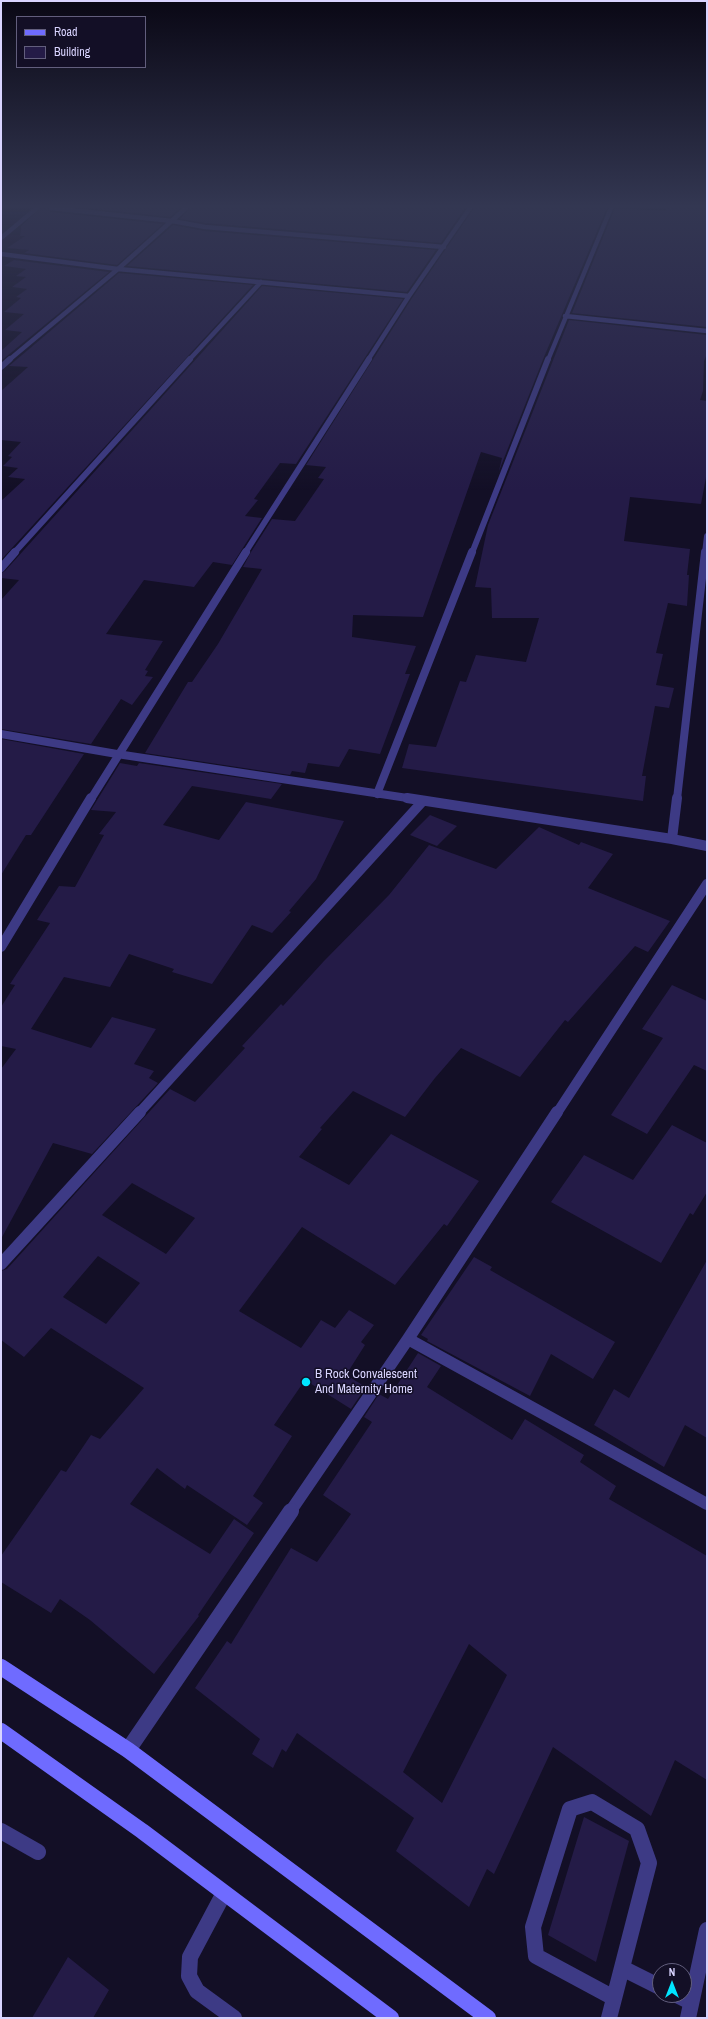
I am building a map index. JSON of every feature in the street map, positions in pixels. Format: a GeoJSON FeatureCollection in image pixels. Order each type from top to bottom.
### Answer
{"type":"FeatureCollection","features":[{"type":"Feature","properties":{"kind":"main road"},"geometry":{"type":"LineString","coordinates":[[1,1667],[128,1750],[488,2018]]}},
{"type":"Feature","properties":{"kind":"main road"},"geometry":{"type":"LineString","coordinates":[[1,1731],[142,1832],[392,2018]]}},
{"type":"Feature","properties":{"kind":"street"},"geometry":{"type":"LineString","coordinates":[[1,367],[78,302]]}},
{"type":"Feature","properties":{"kind":"street"},"geometry":{"type":"LineString","coordinates":[[1,568],[126,428],[242,302]]}},
{"type":"Feature","properties":{"kind":"street"},"geometry":{"type":"LineString","coordinates":[[1,947],[117,754],[405,302]]}},
{"type":"Feature","properties":{"kind":"street"},"geometry":{"type":"LineString","coordinates":[[377,794],[571,302]]}},
{"type":"Feature","properties":{"kind":"street"},"geometry":{"type":"LineString","coordinates":[[565,316],[707,331]]}},
{"type":"Feature","properties":{"kind":"street"},"geometry":{"type":"LineString","coordinates":[[672,839],[707,536]]}},
{"type":"Feature","properties":{"kind":"street"},"geometry":{"type":"LineString","coordinates":[[1,734],[117,754],[422,802],[672,839],[707,846]]}},
{"type":"Feature","properties":{"kind":"street"},"geometry":{"type":"LineString","coordinates":[[1,1264],[422,802]]}},
{"type":"Feature","properties":{"kind":"street"},"geometry":{"type":"LineString","coordinates":[[128,1750],[408,1338],[707,884]]}},
{"type":"Feature","properties":{"kind":"street"},"geometry":{"type":"LineString","coordinates":[[408,1338],[707,1504]]}},
{"type":"Feature","properties":{"kind":"street"},"geometry":{"type":"LineString","coordinates":[[609,2018],[649,1863],[637,1829],[592,1802],[570,1809],[533,1927],[536,1956],[614,1998]]}},
{"type":"Feature","properties":{"kind":"street"},"geometry":{"type":"LineString","coordinates":[[1,1831],[38,1852]]}},
{"type":"Feature","properties":{"kind":"street"},"geometry":{"type":"LineString","coordinates":[[224,1893],[190,1957],[189,1976],[197,1992],[234,2018]]}},
{"type":"Feature","properties":{"kind":"street"},"geometry":{"type":"LineString","coordinates":[[685,2005],[707,1930]]}},
{"type":"Feature","properties":{"kind":"street"},"geometry":{"type":"LineString","coordinates":[[622,1968],[652,1982]]}},
{"type":"Feature","properties":{"kind":"building"},"geometry":{"type":"Polygon","coordinates":[[[16,302],[72,302],[1,361],[1,351],[22,332],[5,330],[24,314],[4,312],[16,302]]]}},
{"type":"Feature","properties":{"kind":"building"},"geometry":{"type":"Polygon","coordinates":[[[84,302],[237,302],[1,560],[1,501],[25,479],[8,477],[18,468],[3,466],[12,457],[8,456],[21,442],[1,440],[1,391],[28,367],[9,366],[84,302]]]}},
{"type":"Feature","properties":{"kind":"building"},"geometry":{"type":"Polygon","coordinates":[[[247,302],[401,302],[296,464],[280,463],[254,499],[258,500],[245,516],[262,518],[232,565],[213,562],[194,587],[144,580],[106,634],[163,641],[145,670],[148,671],[145,676],[153,677],[132,705],[121,699],[91,744],[1,729],[1,600],[19,580],[1,578],[1,573],[5,571],[247,302]]]}},
{"type":"Feature","properties":{"kind":"building"},"geometry":{"type":"Polygon","coordinates":[[[409,302],[567,302],[499,471],[502,458],[481,452],[423,617],[353,615],[352,637],[416,646],[405,674],[410,674],[380,754],[349,749],[339,767],[308,763],[305,773],[292,771],[290,775],[145,753],[188,682],[192,682],[218,644],[262,569],[243,567],[272,519],[295,521],[324,479],[318,478],[326,467],[306,465],[409,302]]]}},
{"type":"Feature","properties":{"kind":"building"},"geometry":{"type":"Polygon","coordinates":[[[576,302],[707,302],[707,327],[572,313],[576,302]]]}},
{"type":"Feature","properties":{"kind":"building"},"geometry":{"type":"Polygon","coordinates":[[[569,320],[707,335],[707,354],[704,361],[703,391],[700,400],[707,401],[707,472],[701,504],[630,497],[624,541],[690,549],[687,575],[689,575],[687,606],[668,603],[656,653],[663,654],[656,685],[674,688],[669,708],[655,706],[642,776],[646,776],[643,801],[402,768],[409,744],[436,747],[460,681],[466,682],[476,655],[526,662],[539,618],[492,618],[491,588],[475,587],[488,525],[569,320]]]}},
{"type":"Feature","properties":{"kind":"building"},"geometry":{"type":"Polygon","coordinates":[[[1,739],[84,754],[31,835],[26,835],[1,875],[1,739]]]}},
{"type":"Feature","properties":{"kind":"building"},"geometry":{"type":"Polygon","coordinates":[[[120,763],[137,766],[139,763],[282,784],[271,799],[192,786],[163,825],[219,840],[246,802],[344,821],[316,879],[289,911],[291,912],[272,933],[252,925],[212,984],[172,972],[174,969],[129,954],[110,987],[64,977],[31,1029],[91,1048],[112,1017],[156,1029],[134,1064],[154,1071],[149,1078],[158,1083],[92,1154],[53,1143],[1,1239],[1,1069],[16,1049],[1,1046],[1,1007],[15,985],[10,984],[50,923],[37,920],[59,886],[75,887],[104,835],[99,834],[116,812],[91,810],[120,763]]]}},
{"type":"Feature","properties":{"kind":"building"},"geometry":{"type":"Polygon","coordinates":[[[430,815],[457,826],[437,846],[410,835],[430,815]]]}},
{"type":"Feature","properties":{"kind":"building"},"geometry":{"type":"Polygon","coordinates":[[[539,827],[579,845],[581,842],[613,854],[588,888],[670,921],[648,952],[635,946],[568,1022],[565,1020],[520,1077],[461,1048],[435,1078],[405,1117],[353,1091],[320,1128],[322,1129],[299,1157],[349,1185],[391,1134],[479,1181],[447,1226],[444,1224],[395,1285],[302,1227],[239,1311],[301,1348],[321,1320],[335,1328],[349,1310],[374,1325],[361,1342],[365,1345],[346,1375],[366,1387],[351,1409],[305,1380],[274,1425],[292,1436],[253,1496],[263,1503],[247,1525],[187,1485],[185,1489],[157,1468],[130,1504],[210,1554],[234,1519],[254,1533],[198,1615],[199,1616],[154,1674],[90,1620],[60,1599],[51,1613],[1,1582],[1,1556],[61,1470],[66,1472],[91,1435],[100,1439],[144,1388],[51,1328],[24,1357],[1,1340],[1,1271],[7,1269],[170,1089],[195,1102],[245,1048],[242,1046],[281,1004],[283,1006],[324,961],[389,895],[429,845],[496,869],[539,827]],[[132,1183],[102,1215],[166,1254],[195,1218],[132,1183]],[[98,1256],[63,1297],[106,1324],[140,1283],[98,1256]]]}},
{"type":"Feature","properties":{"kind":"building"},"geometry":{"type":"Polygon","coordinates":[[[672,985],[707,1001],[707,1071],[694,1065],[647,1134],[611,1115],[663,1038],[642,1029],[672,985]]]}},
{"type":"Feature","properties":{"kind":"building"},"geometry":{"type":"Polygon","coordinates":[[[672,1125],[707,1143],[707,1192],[693,1215],[690,1213],[661,1263],[551,1202],[584,1155],[633,1180],[672,1125]]]}},
{"type":"Feature","properties":{"kind":"building"},"geometry":{"type":"Polygon","coordinates":[[[474,1257],[492,1267],[490,1270],[615,1342],[593,1379],[551,1354],[530,1396],[427,1341],[428,1339],[421,1335],[474,1257]]]}},
{"type":"Feature","properties":{"kind":"building"},"geometry":{"type":"Polygon","coordinates":[[[707,1260],[707,1438],[685,1425],[664,1467],[594,1425],[614,1389],[629,1398],[707,1260]]]}},
{"type":"Feature","properties":{"kind":"building"},"geometry":{"type":"Polygon","coordinates":[[[418,1353],[441,1366],[427,1387],[512,1440],[525,1419],[584,1455],[580,1462],[616,1486],[609,1499],[707,1556],[707,1780],[675,1760],[651,1816],[553,1747],[494,1874],[487,1869],[469,1907],[396,1851],[414,1818],[297,1733],[286,1752],[282,1749],[273,1768],[252,1754],[260,1739],[195,1688],[227,1641],[231,1644],[291,1548],[317,1562],[351,1514],[323,1495],[372,1422],[364,1417],[379,1394],[388,1399],[418,1353]],[[469,1644],[403,1772],[442,1803],[507,1675],[469,1644]]]}},
{"type":"Feature","properties":{"kind":"building"},"geometry":{"type":"Polygon","coordinates":[[[584,1817],[629,1841],[596,1962],[548,1935],[584,1817]]]}},
{"type":"Feature","properties":{"kind":"building"},"geometry":{"type":"Polygon","coordinates":[[[68,1957],[109,1990],[93,2018],[32,2018],[68,1957]]]}},
{"type":"Feature","properties":{"kind":"place","name":"B Rock Convalescent And Maternity Home"},"geometry":{"type":"Point","coordinates":[306,1382]}}]}
